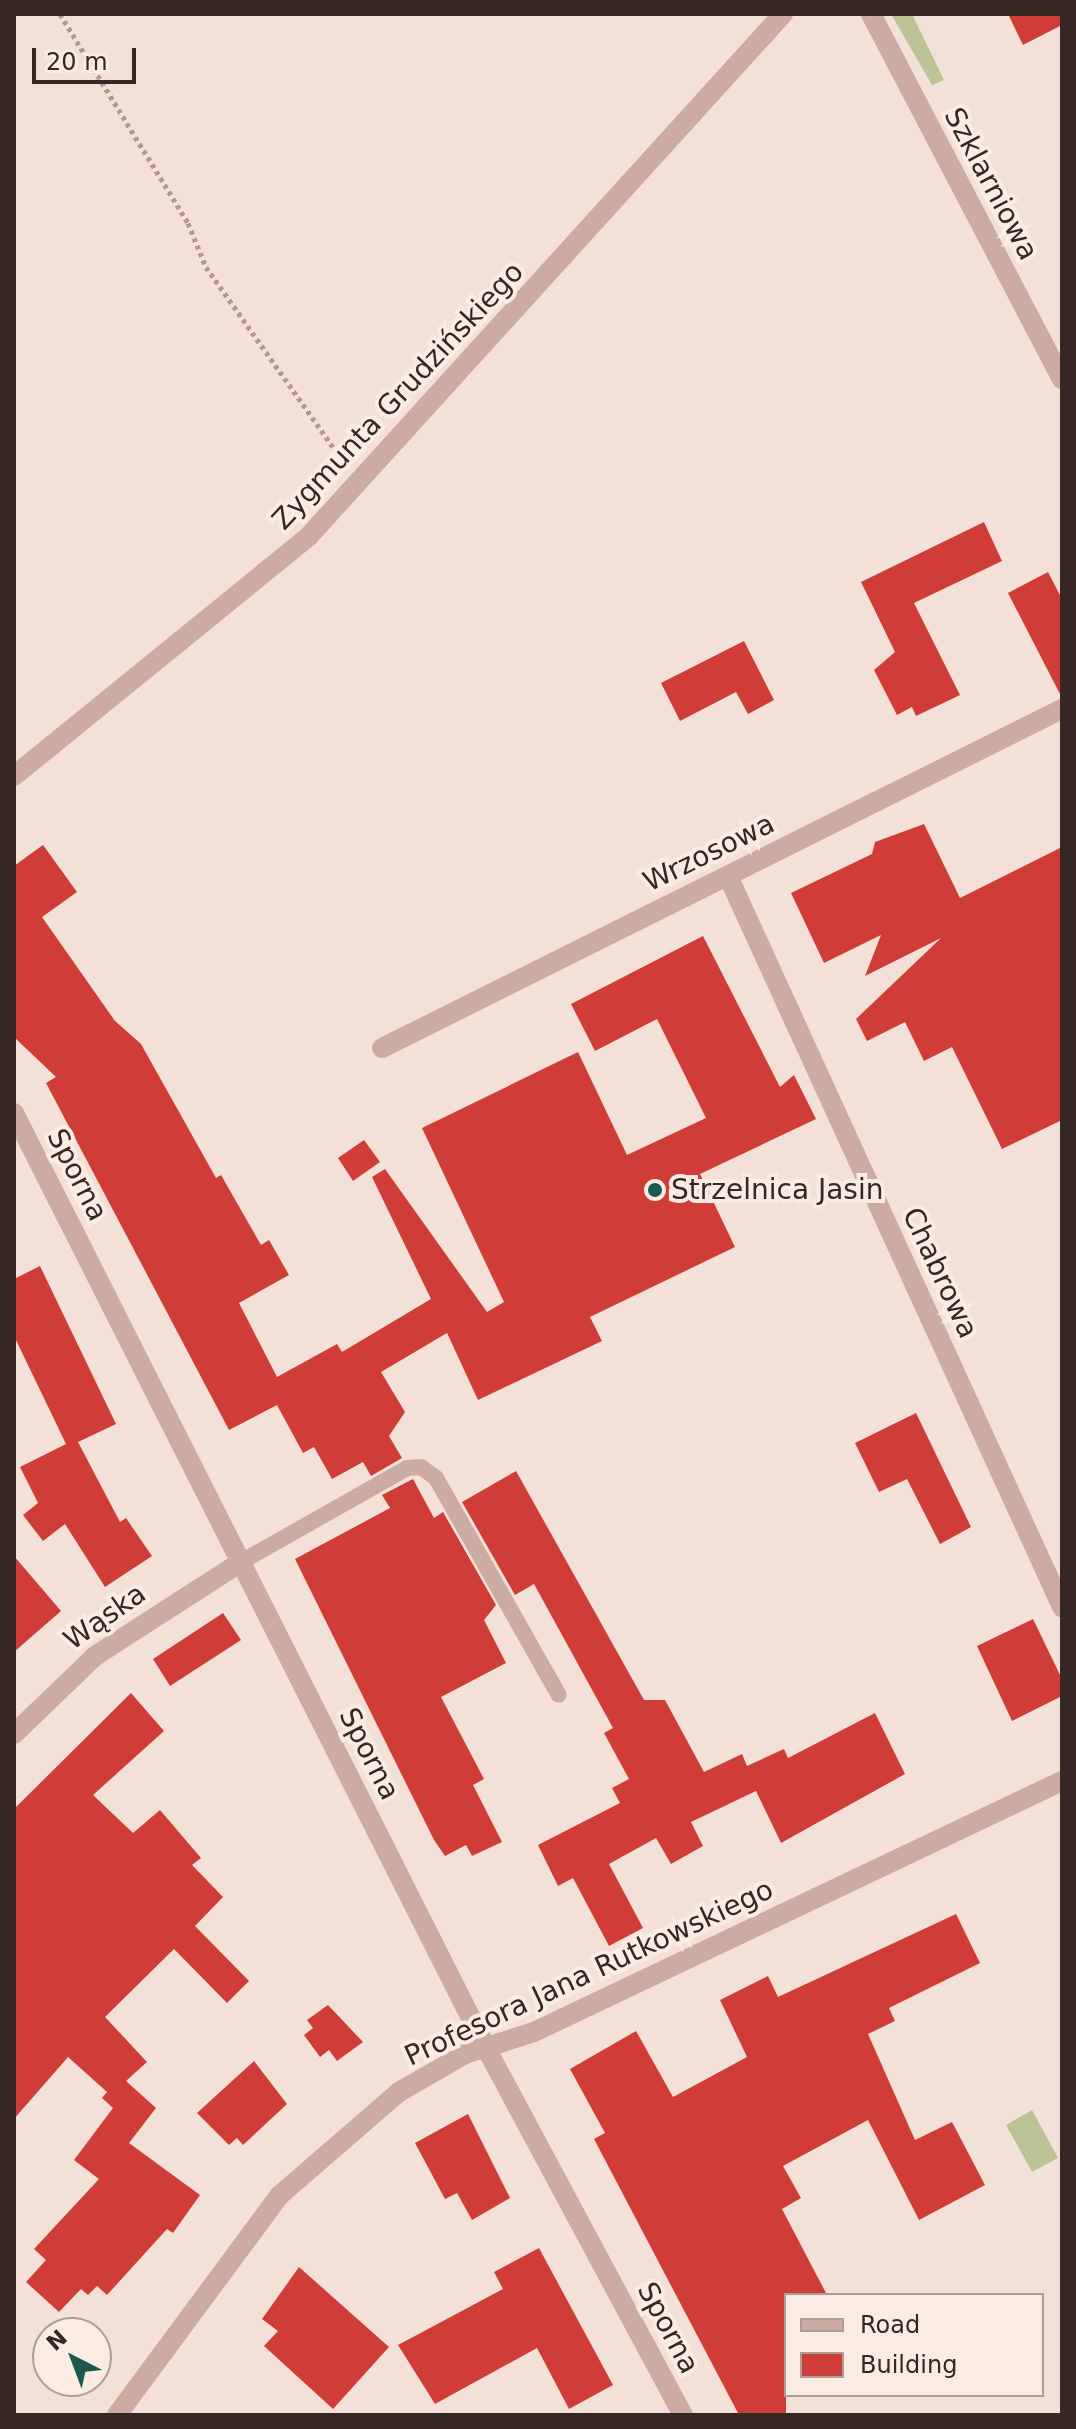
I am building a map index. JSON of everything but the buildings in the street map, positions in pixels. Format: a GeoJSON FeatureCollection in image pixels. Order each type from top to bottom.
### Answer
{"type":"FeatureCollection","features":[{"type":"Feature","properties":{"kind":"street","name":"Zygmunta Grudzińskiego"},"geometry":{"type":"LineString","coordinates":[[14,776],[242,595],[364,481],[783,14]]}},
{"type":"Feature","properties":{"kind":"street","name":"Szklarniowa"},"geometry":{"type":"LineString","coordinates":[[871,14],[1062,379]]}},
{"type":"Feature","properties":{"kind":"street","name":"Wrzosowa"},"geometry":{"type":"LineString","coordinates":[[382,1048],[1062,709]]}},
{"type":"Feature","properties":{"kind":"street","name":"Chabrowa"},"geometry":{"type":"LineString","coordinates":[[728,876],[1062,1607]]}},
{"type":"Feature","properties":{"kind":"street","name":"Sporna"},"geometry":{"type":"LineString","coordinates":[[14,1113],[485,2046],[683,2415]]}},
{"type":"Feature","properties":{"kind":"street","name":"Wąska"},"geometry":{"type":"LineString","coordinates":[[14,1734],[95,1656],[241,1562]]}},
{"type":"Feature","properties":{"kind":"street","name":"Profesora Jana Rutkowskiego"},"geometry":{"type":"LineString","coordinates":[[117,2415],[305,2169],[399,2092],[485,2046],[548,2026],[1062,1781]]}},
{"type":"Feature","properties":{"kind":"lane"},"geometry":{"type":"LineString","coordinates":[[241,1562],[407,1468],[421,1467],[436,1478],[559,1695]]}},
{"type":"Feature","properties":{"kind":"path"},"geometry":{"type":"LineString","coordinates":[[60,14],[188,223],[206,267],[292,398],[364,481]]}},
{"type":"Feature","properties":{"kind":"green space"},"geometry":{"type":"Polygon","coordinates":[[[891,14],[912,14],[944,80],[932,85],[891,14]]]}},
{"type":"Feature","properties":{"kind":"green space"},"geometry":{"type":"Polygon","coordinates":[[[1032,2110],[1058,2158],[1032,2172],[1006,2125],[1032,2110]]]}},
{"type":"Feature","properties":{"kind":"place","name":"Strzelnica Jasin"},"geometry":{"type":"Point","coordinates":[655,1190]}}]}
